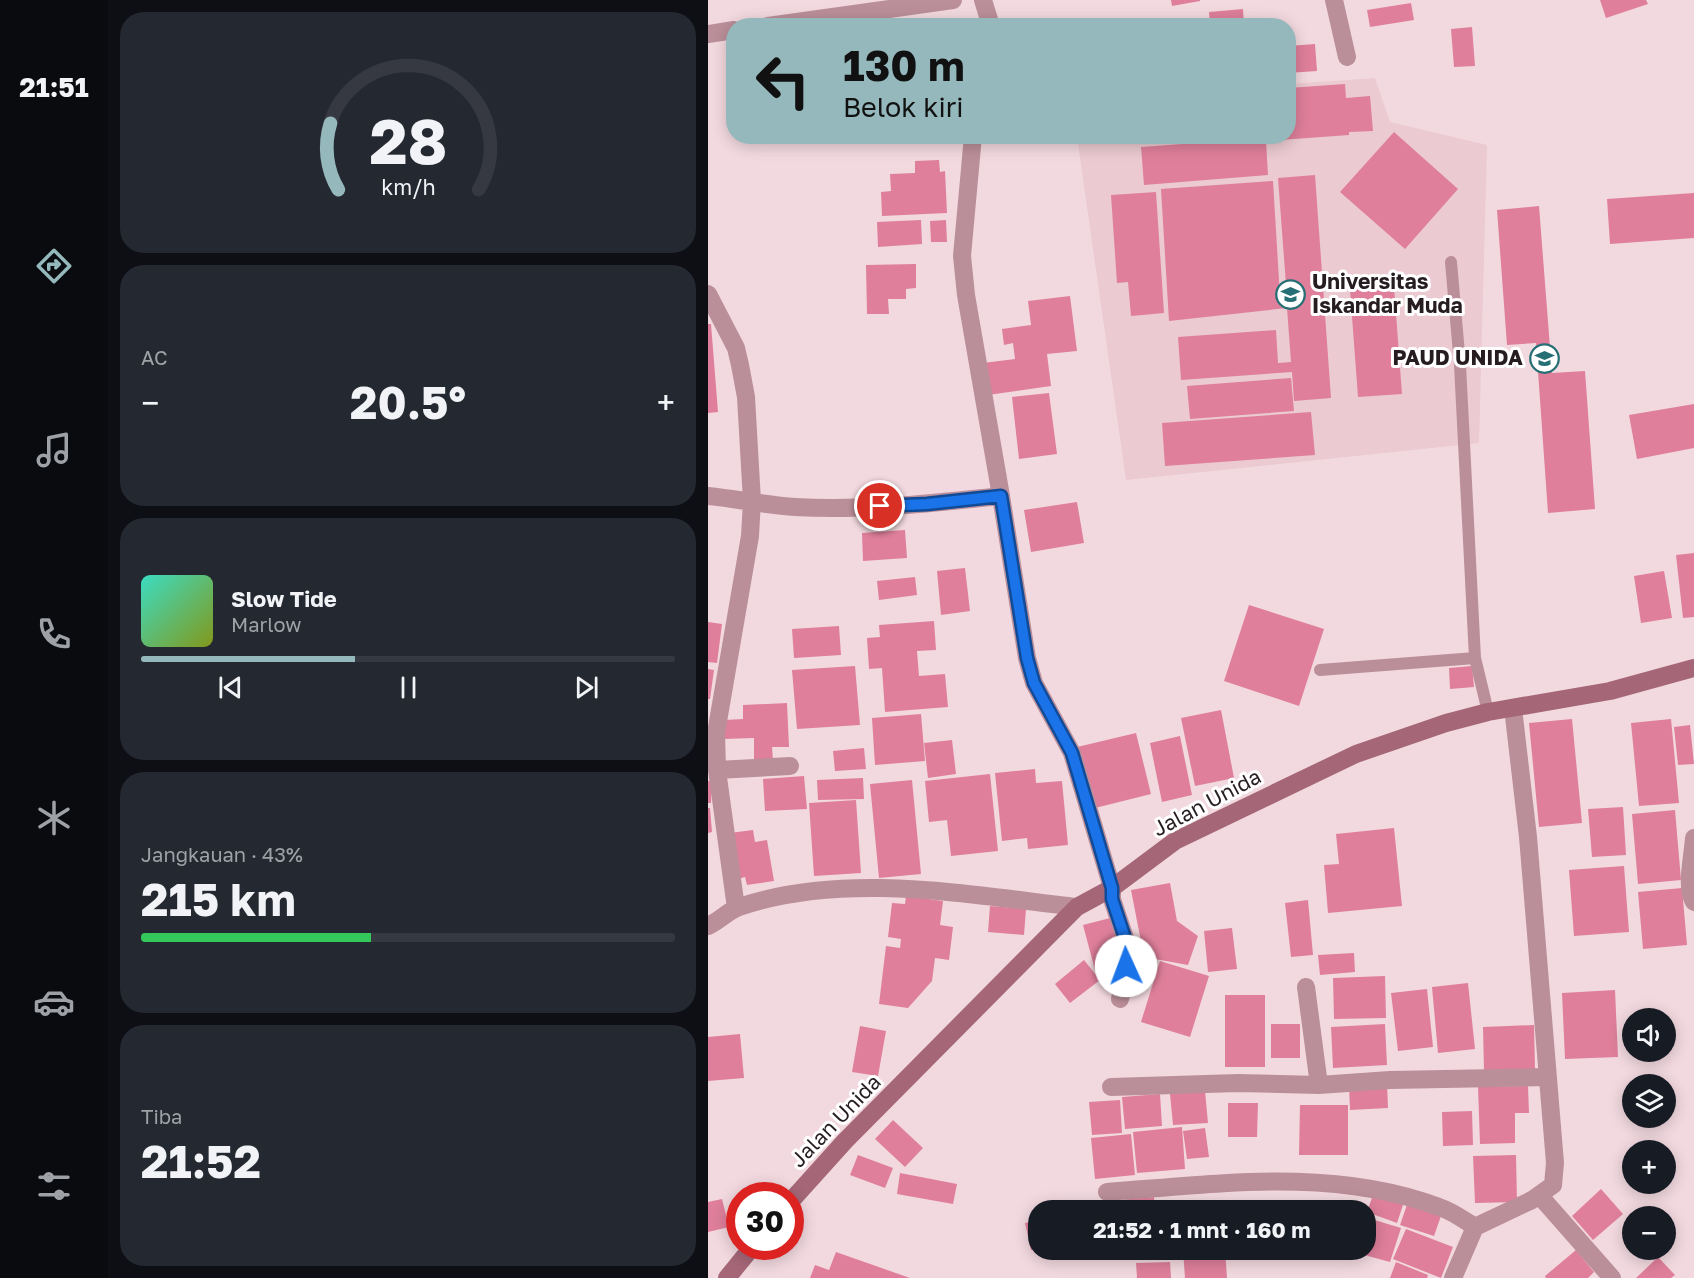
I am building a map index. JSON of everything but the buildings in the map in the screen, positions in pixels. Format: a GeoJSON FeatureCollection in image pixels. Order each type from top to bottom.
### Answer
{"type":"FeatureCollection","features":[{"type":"Feature","properties":{"kind":"street"},"geometry":{"type":"LineString","coordinates":[[825,18],[953,0]]}},
{"type":"Feature","properties":{"kind":"street"},"geometry":{"type":"LineString","coordinates":[[983,0],[989,18]]}},
{"type":"Feature","properties":{"kind":"street"},"geometry":{"type":"LineString","coordinates":[[1334,0],[1347,57]]}},
{"type":"Feature","properties":{"kind":"street"},"geometry":{"type":"LineString","coordinates":[[708,34],[726,31]]}},
{"type":"Feature","properties":{"kind":"street"},"geometry":{"type":"LineString","coordinates":[[972,144],[962,256],[966,295],[1027,658],[1034,683],[1072,753],[1112,888],[1112,899],[1129,950],[1120,999]]}},
{"type":"Feature","properties":{"kind":"street"},"geometry":{"type":"LineString","coordinates":[[708,294],[736,348],[740,365],[746,397],[752,501],[750,536],[712,733],[736,908]]}},
{"type":"Feature","properties":{"kind":"street"},"geometry":{"type":"LineString","coordinates":[[708,496],[795,507],[857,507],[927,504],[1001,496]]}},
{"type":"Feature","properties":{"kind":"street","name":"Jalan Unida"},"geometry":{"type":"LineString","coordinates":[[804,1186],[845,1141],[1077,907],[1112,888],[1175,841],[1356,754],[1446,723],[1488,712],[1610,691],[1694,668]]}},
{"type":"Feature","properties":{"kind":"street"},"geometry":{"type":"LineString","coordinates":[[1453,1278],[1475,1227],[1532,1200],[1552,1185],[1555,1163],[1528,837],[1513,708]]}},
{"type":"Feature","properties":{"kind":"street"},"geometry":{"type":"LineString","coordinates":[[717,770],[790,766]]}},
{"type":"Feature","properties":{"kind":"street"},"geometry":{"type":"LineString","coordinates":[[1694,838],[1690,886],[1694,902]]}},
{"type":"Feature","properties":{"kind":"street"},"geometry":{"type":"LineString","coordinates":[[708,926],[736,908],[776,897],[824,890],[898,888],[1077,907]]}},
{"type":"Feature","properties":{"kind":"street"},"geometry":{"type":"LineString","coordinates":[[1306,987],[1319,1085]]}},
{"type":"Feature","properties":{"kind":"street"},"geometry":{"type":"LineString","coordinates":[[1111,1088],[1238,1083],[1319,1085],[1390,1080],[1548,1077]]}},
{"type":"Feature","properties":{"kind":"street"},"geometry":{"type":"LineString","coordinates":[[1107,1192],[1231,1182],[1324,1182],[1386,1190],[1441,1207],[1475,1227]]}},
{"type":"Feature","properties":{"kind":"street"},"geometry":{"type":"LineString","coordinates":[[1539,1195],[1612,1278]]}},
{"type":"Feature","properties":{"kind":"street"},"geometry":{"type":"LineString","coordinates":[[727,1278],[742,1260]]}},
{"type":"Feature","properties":{"kind":"lane"},"geometry":{"type":"LineString","coordinates":[[1451,262],[1460,365],[1475,658],[1488,712]]}},
{"type":"Feature","properties":{"kind":"lane"},"geometry":{"type":"LineString","coordinates":[[1320,670],[1475,658]]}},
{"type":"Feature","properties":{"kind":"shaded area","name":"Universitas Iskandar Muda"},"geometry":{"type":"Polygon","coordinates":[[[1375,78],[1390,122],[1487,145],[1479,443],[1126,480],[1078,144],[1296,144],[1296,84],[1375,78]]]}},
{"type":"Feature","properties":{"kind":"place","name":"Universitas Iskandar Muda"},"geometry":{"type":"Point","coordinates":[1291,294]}},
{"type":"Feature","properties":{"kind":"place","name":"PAUD UNIDA"},"geometry":{"type":"Point","coordinates":[1544,358]}},
{"type":"Feature","properties":{"kind":"route"},"geometry":{"type":"LineString","coordinates":[[880,506],[927,504],[1001,496],[1027,658],[1034,683],[1072,753],[1112,888],[1112,899],[1129,950],[1126,966]]}}]}
